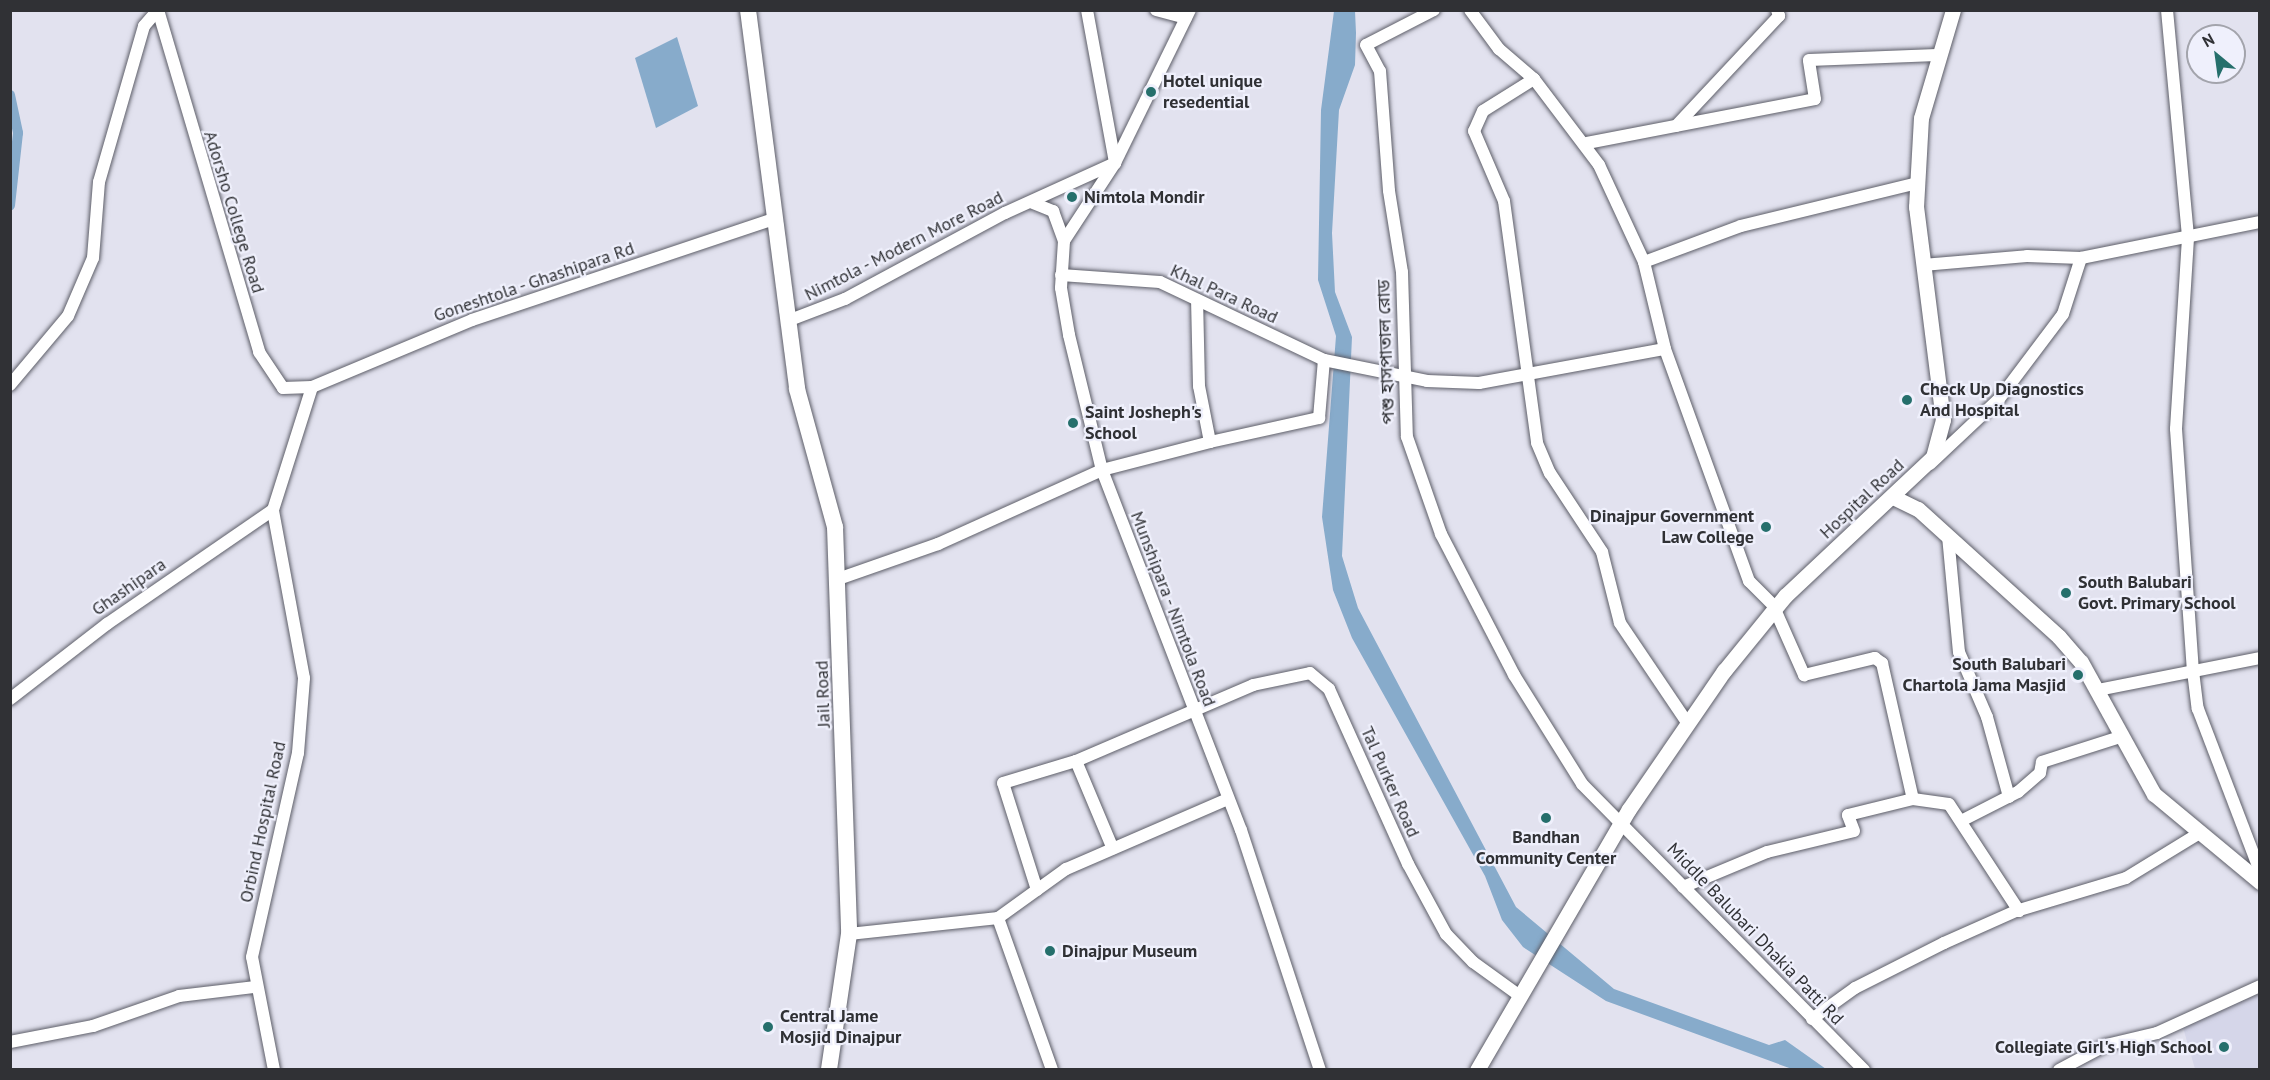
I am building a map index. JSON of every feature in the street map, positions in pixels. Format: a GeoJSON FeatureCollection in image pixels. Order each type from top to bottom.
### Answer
{"type":"FeatureCollection","features":[{"type":"Feature","properties":{"kind":"highway","name":"Jail Road"},"geometry":{"type":"LineString","coordinates":[[748,10],[771,220],[790,320],[797,389],[835,527],[849,934],[829,1070]]}},
{"type":"Feature","properties":{"kind":"main road","name":"Hospital Road"},"geometry":{"type":"LineString","coordinates":[[1477,1070],[1538,962],[1622,823],[1688,724],[1774,607],[1894,498],[1933,457],[1942,420],[1923,265],[1917,183],[1921,117],[1937,55],[1953,10]]}},
{"type":"Feature","properties":{"kind":"main road"},"geometry":{"type":"LineString","coordinates":[[1894,498],[1918,509],[2059,637],[2098,690],[2154,794],[2259,882]]}},
{"type":"Feature","properties":{"kind":"street"},"geometry":{"type":"LineString","coordinates":[[1093,10],[1087,11],[1115,163]]}},
{"type":"Feature","properties":{"kind":"street"},"geometry":{"type":"LineString","coordinates":[[1156,10],[1188,14]]}},
{"type":"Feature","properties":{"kind":"street","name":"পশু হাসপাতাল রোড"},"geometry":{"type":"LineString","coordinates":[[1434,10],[1366,45],[1380,71],[1389,191],[1402,272],[1407,437],[1441,534],[1514,675],[1582,784],[1622,823]]}},
{"type":"Feature","properties":{"kind":"street"},"geometry":{"type":"LineString","coordinates":[[1470,10],[1499,49],[1534,79],[1587,143],[1644,262],[1665,350],[1749,581],[1774,607],[1804,675],[1875,658],[1882,663],[1913,799]]}},
{"type":"Feature","properties":{"kind":"street"},"geometry":{"type":"LineString","coordinates":[[1676,126],[1779,16],[1777,10]]}},
{"type":"Feature","properties":{"kind":"street"},"geometry":{"type":"LineString","coordinates":[[2167,10],[2188,238],[2176,429],[2193,671],[2198,709],[2259,871]]}},
{"type":"Feature","properties":{"kind":"street"},"geometry":{"type":"LineString","coordinates":[[10,385],[68,316],[93,258],[99,182],[144,26],[158,11]]}},
{"type":"Feature","properties":{"kind":"street","name":"Adorsho College Road"},"geometry":{"type":"LineString","coordinates":[[158,11],[259,352],[283,388],[312,387]]}},
{"type":"Feature","properties":{"kind":"street","name":"Munshipara - Nimtola Road"},"geometry":{"type":"LineString","coordinates":[[1188,14],[1115,163],[1064,241],[1062,274],[1069,335],[1102,470],[1192,711],[1228,800],[1320,1070]]}},
{"type":"Feature","properties":{"kind":"street"},"geometry":{"type":"LineString","coordinates":[[1587,143],[1815,99],[1809,60],[1937,55]]}},
{"type":"Feature","properties":{"kind":"street"},"geometry":{"type":"LineString","coordinates":[[1534,79],[1483,111],[1474,131],[1504,201],[1538,443],[1550,473],[1602,552],[1628,639],[1688,724]]}},
{"type":"Feature","properties":{"kind":"street","name":"Nimtola - Modern More Road"},"geometry":{"type":"LineString","coordinates":[[790,320],[845,299],[1005,213],[1033,203],[1115,163]]}},
{"type":"Feature","properties":{"kind":"street"},"geometry":{"type":"LineString","coordinates":[[1644,262],[1741,226],[1917,183]]}},
{"type":"Feature","properties":{"kind":"street"},"geometry":{"type":"LineString","coordinates":[[1033,203],[1053,211],[1064,241]]}},
{"type":"Feature","properties":{"kind":"street","name":"Goneshtola - Ghashipara Rd"},"geometry":{"type":"LineString","coordinates":[[312,387],[472,321],[771,220]]}},
{"type":"Feature","properties":{"kind":"street"},"geometry":{"type":"LineString","coordinates":[[1923,265],[2027,256],[2081,258],[2259,222]]}},
{"type":"Feature","properties":{"kind":"street"},"geometry":{"type":"LineString","coordinates":[[1894,498],[1999,399],[2063,314],[2081,258]]}},
{"type":"Feature","properties":{"kind":"street","name":"Khal Para Road"},"geometry":{"type":"LineString","coordinates":[[1062,274],[1160,282],[1327,361],[1362,372],[1407,378],[1479,383],[1665,350]]}},
{"type":"Feature","properties":{"kind":"street"},"geometry":{"type":"LineString","coordinates":[[1197,300],[1199,386],[1210,442]]}},
{"type":"Feature","properties":{"kind":"street"},"geometry":{"type":"LineString","coordinates":[[838,579],[938,544],[1102,470],[1210,442],[1319,418],[1327,361]]}},
{"type":"Feature","properties":{"kind":"street"},"geometry":{"type":"LineString","coordinates":[[273,510],[312,387]]}},
{"type":"Feature","properties":{"kind":"street","name":"Ghashipara"},"geometry":{"type":"LineString","coordinates":[[10,699],[107,624],[273,510]]}},
{"type":"Feature","properties":{"kind":"street","name":"Orbind Hospital Road"},"geometry":{"type":"LineString","coordinates":[[273,510],[304,678],[298,753],[252,957],[255,987],[274,1070]]}},
{"type":"Feature","properties":{"kind":"street"},"geometry":{"type":"LineString","coordinates":[[1948,536],[1959,652],[1987,717],[2008,797]]}},
{"type":"Feature","properties":{"kind":"street"},"geometry":{"type":"LineString","coordinates":[[2098,690],[2259,658]]}},
{"type":"Feature","properties":{"kind":"street","name":"Tal Purker Road"},"geometry":{"type":"LineString","coordinates":[[1192,711],[1253,685],[1310,673],[1329,689],[1408,864],[1446,934],[1473,962],[1520,996]]}},
{"type":"Feature","properties":{"kind":"street"},"geometry":{"type":"LineString","coordinates":[[1037,890],[1001,785],[1076,761],[1192,711]]}},
{"type":"Feature","properties":{"kind":"street"},"geometry":{"type":"LineString","coordinates":[[1961,821],[2008,797],[2040,773],[2042,762],[2123,736]]}},
{"type":"Feature","properties":{"kind":"street"},"geometry":{"type":"LineString","coordinates":[[1076,761],[1113,849]]}},
{"type":"Feature","properties":{"kind":"street"},"geometry":{"type":"LineString","coordinates":[[1683,887],[1767,852],[1854,831],[1848,815],[1913,799],[1949,804],[2019,910]]}},
{"type":"Feature","properties":{"kind":"street"},"geometry":{"type":"LineString","coordinates":[[849,934],[998,918],[1066,869],[1228,800]]}},
{"type":"Feature","properties":{"kind":"street","name":"Middle Balubari Dhakia Patti Rd"},"geometry":{"type":"LineString","coordinates":[[1622,823],[1864,1070]]}},
{"type":"Feature","properties":{"kind":"street"},"geometry":{"type":"LineString","coordinates":[[1812,1019],[1855,988],[2019,910],[2126,878],[2201,832]]}},
{"type":"Feature","properties":{"kind":"street"},"geometry":{"type":"LineString","coordinates":[[998,918],[1052,1070]]}},
{"type":"Feature","properties":{"kind":"street"},"geometry":{"type":"LineString","coordinates":[[2059,1070],[2073,1066],[2106,1045],[2157,1033],[2259,986]]}},
{"type":"Feature","properties":{"kind":"street"},"geometry":{"type":"LineString","coordinates":[[10,1042],[93,1026],[179,996],[255,987]]}},
{"type":"Feature","properties":{"kind":"shaded area","name":"Collegiate Girl's High School"},"geometry":{"type":"Polygon","coordinates":[[[2259,994],[2259,1069],[2195,1069],[2182,1024],[2259,994]]]}},
{"type":"Feature","properties":{"kind":"water"},"geometry":{"type":"Polygon","coordinates":[[[1334,11],[1355,11],[1356,33],[1355,65],[1339,110],[1332,233],[1335,292],[1352,337],[1342,556],[1358,608],[1516,907],[1614,989],[1769,1045],[1785,1040],[1826,1069],[1792,1069],[1606,1001],[1523,947],[1502,920],[1485,876],[1352,638],[1333,590],[1322,517],[1336,336],[1318,280],[1321,110],[1334,11]]]}},
{"type":"Feature","properties":{"kind":"water"},"geometry":{"type":"Polygon","coordinates":[[[677,37],[698,106],[656,128],[635,58],[677,37]]]}},
{"type":"Feature","properties":{"kind":"waterway"},"geometry":{"type":"LineString","coordinates":[[10,95],[18,133],[10,206]]}},
{"type":"Feature","properties":{"kind":"place","name":"Hotel unique resedential"},"geometry":{"type":"Point","coordinates":[1151,92]}},
{"type":"Feature","properties":{"kind":"place","name":"Nimtola Mondir"},"geometry":{"type":"Point","coordinates":[1072,197]}},
{"type":"Feature","properties":{"kind":"place","name":"Check Up Diagnostics And Hospital"},"geometry":{"type":"Point","coordinates":[1907,400]}},
{"type":"Feature","properties":{"kind":"place","name":"Saint Josheph's School"},"geometry":{"type":"Point","coordinates":[1073,423]}},
{"type":"Feature","properties":{"kind":"place","name":"Dinajpur Government Law College"},"geometry":{"type":"Point","coordinates":[1766,527]}},
{"type":"Feature","properties":{"kind":"place","name":"South Balubari Govt. Primary School"},"geometry":{"type":"Point","coordinates":[2066,593]}},
{"type":"Feature","properties":{"kind":"place","name":"South Balubari Chartola Jama Masjid"},"geometry":{"type":"Point","coordinates":[2078,675]}},
{"type":"Feature","properties":{"kind":"place","name":"Bandhan Community Center"},"geometry":{"type":"Point","coordinates":[1546,818]}},
{"type":"Feature","properties":{"kind":"place","name":"Dinajpur Museum"},"geometry":{"type":"Point","coordinates":[1050,951]}},
{"type":"Feature","properties":{"kind":"place","name":"Central Jame Mosjid Dinajpur"},"geometry":{"type":"Point","coordinates":[768,1027]}},
{"type":"Feature","properties":{"kind":"place","name":"Collegiate Girl's High School"},"geometry":{"type":"Point","coordinates":[2224,1047]}}]}
